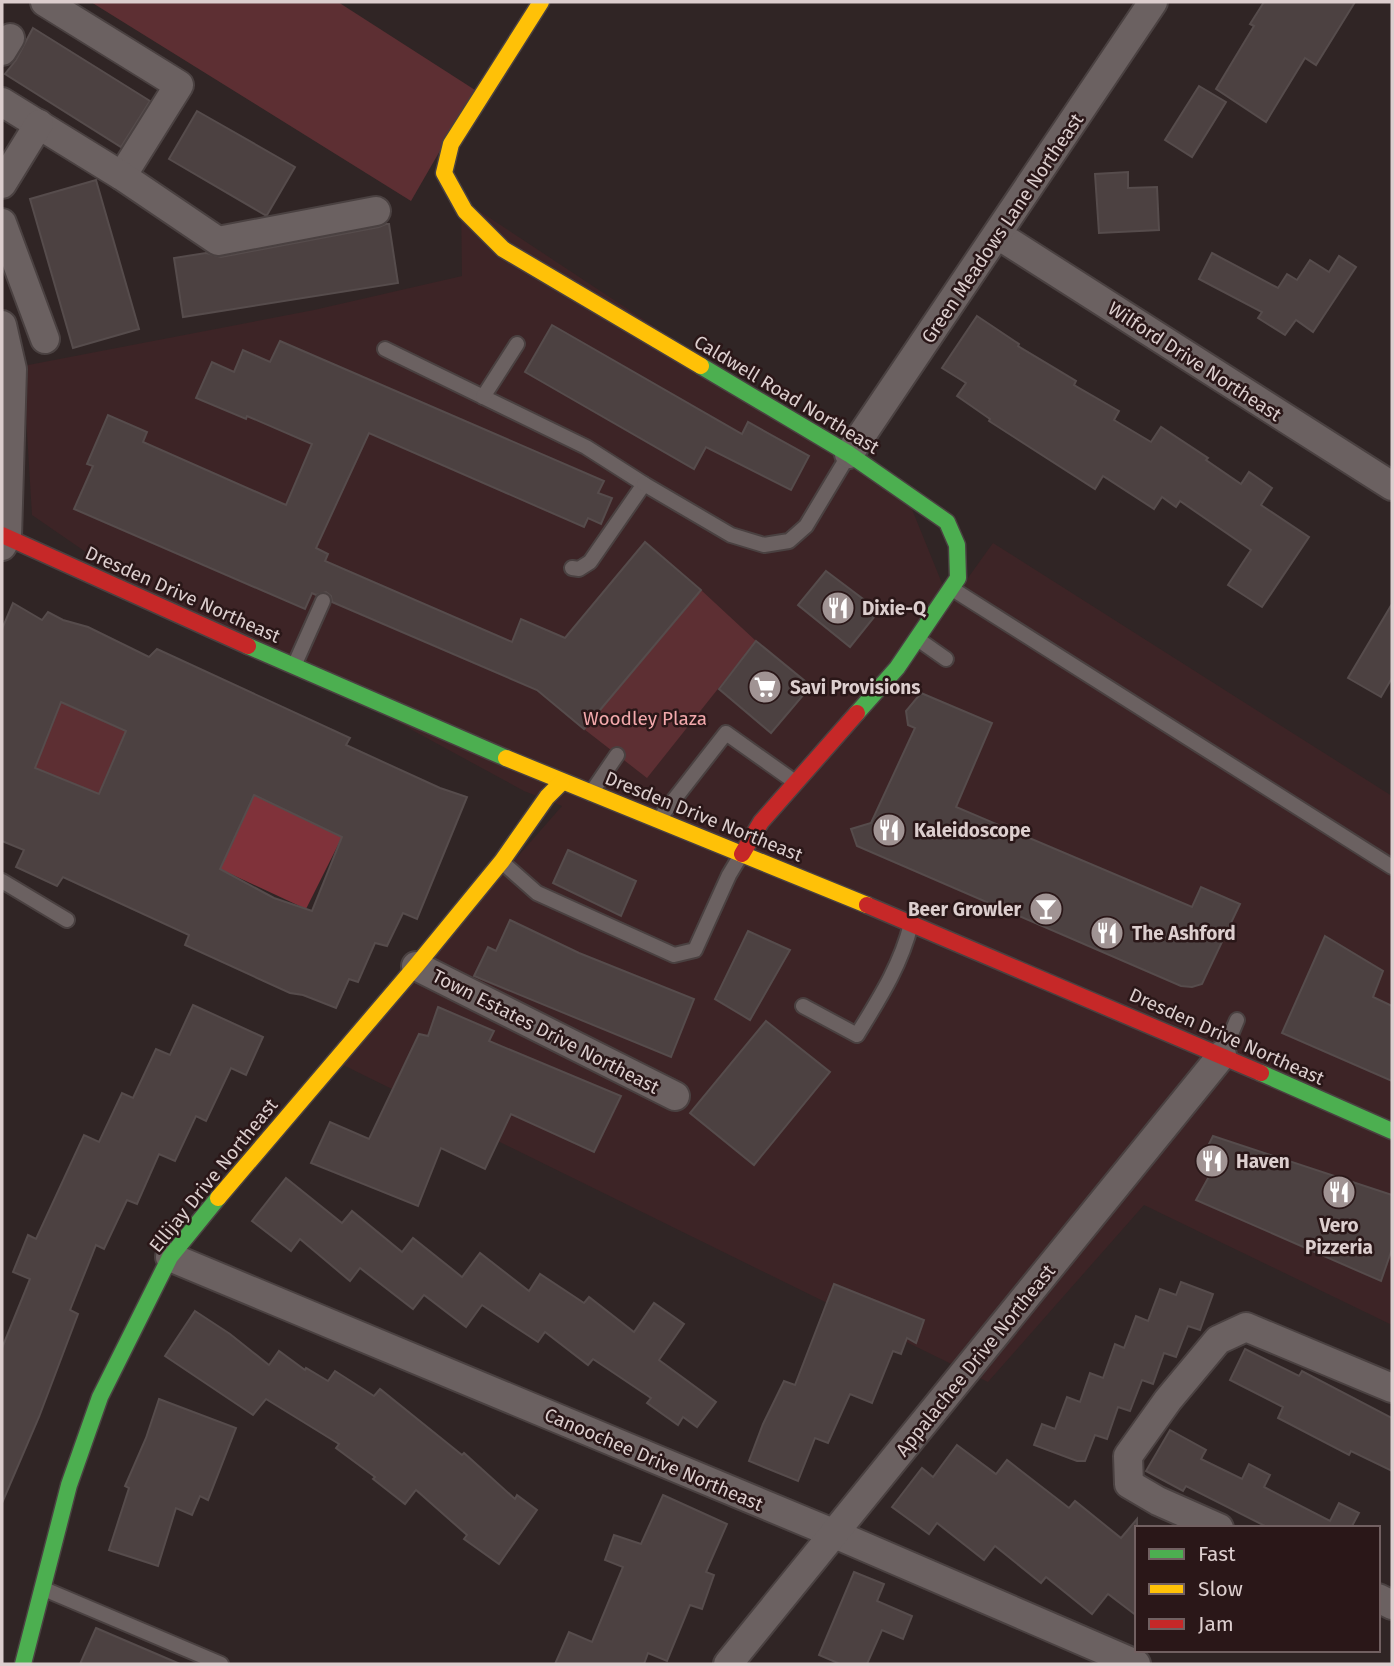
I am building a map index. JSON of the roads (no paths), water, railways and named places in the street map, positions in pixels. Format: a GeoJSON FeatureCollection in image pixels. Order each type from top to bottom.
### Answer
{"type":"FeatureCollection","features":[{"type":"Feature","properties":{"kind":"street"},"geometry":{"type":"LineString","coordinates":[[45,2],[179,85],[122,176]]}},
{"type":"Feature","properties":{"kind":"street","name":"Caldwell Road Northeast"},"geometry":{"type":"LineString","coordinates":[[541,2],[496,69],[451,144],[444,173],[465,212],[503,249],[849,454],[947,522],[957,545],[958,578],[918,639],[897,668],[761,822],[742,854]]}},
{"type":"Feature","properties":{"kind":"street","name":"Green Meadows Lane Northeast"},"geometry":{"type":"LineString","coordinates":[[849,454],[1153,2]]}},
{"type":"Feature","properties":{"kind":"street"},"geometry":{"type":"LineString","coordinates":[[2,102],[122,176],[218,241],[376,211]]}},
{"type":"Feature","properties":{"kind":"street"},"geometry":{"type":"LineString","coordinates":[[2,184],[39,124]]}},
{"type":"Feature","properties":{"kind":"street"},"geometry":{"type":"LineString","coordinates":[[2,223],[45,339]]}},
{"type":"Feature","properties":{"kind":"street","name":"Wilford Drive Northeast"},"geometry":{"type":"LineString","coordinates":[[998,235],[1392,486]]}},
{"type":"Feature","properties":{"kind":"street"},"geometry":{"type":"LineString","coordinates":[[2,325],[12,369],[3,539]]}},
{"type":"Feature","properties":{"kind":"street","name":"Dresden Drive Northeast"},"geometry":{"type":"LineString","coordinates":[[3,539],[590,794],[911,922],[1222,1055],[1392,1132]]}},
{"type":"Feature","properties":{"kind":"street","name":"Ellijay Drive Northeast"},"geometry":{"type":"LineString","coordinates":[[23,1664],[69,1485],[100,1396],[170,1257],[247,1162],[502,862],[547,797],[562,782]]}},
{"type":"Feature","properties":{"kind":"street","name":"Town Estates Drive Northeast"},"geometry":{"type":"LineString","coordinates":[[416,966],[676,1096]]}},
{"type":"Feature","properties":{"kind":"street","name":"Appalachee Drive Northeast"},"geometry":{"type":"LineString","coordinates":[[728,1664],[1222,1055]]}},
{"type":"Feature","properties":{"kind":"street","name":"Canoochee Drive Northeast"},"geometry":{"type":"LineString","coordinates":[[170,1257],[1136,1664]]}},
{"type":"Feature","properties":{"kind":"street"},"geometry":{"type":"LineString","coordinates":[[1214,1526],[1158,1501],[1129,1484],[1128,1456],[1168,1400],[1218,1340],[1246,1327],[1392,1388]]}},
{"type":"Feature","properties":{"kind":"lane"},"geometry":{"type":"LineString","coordinates":[[483,397],[517,344]]}},
{"type":"Feature","properties":{"kind":"lane"},"geometry":{"type":"LineString","coordinates":[[385,349],[586,447],[732,535],[764,545],[789,541],[806,526],[849,454]]}},
{"type":"Feature","properties":{"kind":"lane"},"geometry":{"type":"LineString","coordinates":[[572,568],[579,569],[590,562],[645,484]]}},
{"type":"Feature","properties":{"kind":"lane"},"geometry":{"type":"LineString","coordinates":[[952,590],[1392,867]]}},
{"type":"Feature","properties":{"kind":"lane"},"geometry":{"type":"LineString","coordinates":[[294,667],[323,601]]}},
{"type":"Feature","properties":{"kind":"lane"},"geometry":{"type":"LineString","coordinates":[[918,639],[946,659]]}},
{"type":"Feature","properties":{"kind":"lane"},"geometry":{"type":"LineString","coordinates":[[658,820],[726,733],[796,782]]}},
{"type":"Feature","properties":{"kind":"lane"},"geometry":{"type":"LineString","coordinates":[[590,794],[617,755]]}},
{"type":"Feature","properties":{"kind":"lane"},"geometry":{"type":"LineString","coordinates":[[502,862],[537,893],[674,955],[695,950],[729,874],[742,854]]}},
{"type":"Feature","properties":{"kind":"lane"},"geometry":{"type":"LineString","coordinates":[[2,881],[67,920]]}},
{"type":"Feature","properties":{"kind":"lane"},"geometry":{"type":"LineString","coordinates":[[803,1006],[857,1035],[891,979],[906,946],[911,922]]}},
{"type":"Feature","properties":{"kind":"lane"},"geometry":{"type":"LineString","coordinates":[[1222,1055],[1237,1020]]}},
{"type":"Feature","properties":{"kind":"lane"},"geometry":{"type":"LineString","coordinates":[[43,1589],[221,1664]]}},
{"type":"Feature","properties":{"kind":"place","name":"Dixie-Q"},"geometry":{"type":"Point","coordinates":[838,608]}},
{"type":"Feature","properties":{"kind":"place","name":"Savi Provisions"},"geometry":{"type":"Point","coordinates":[765,687]}},
{"type":"Feature","properties":{"kind":"place","name":"Kaleidoscope"},"geometry":{"type":"Point","coordinates":[889,830]}},
{"type":"Feature","properties":{"kind":"place","name":"Beer Growler"},"geometry":{"type":"Point","coordinates":[1046,909]}},
{"type":"Feature","properties":{"kind":"place","name":"The Ashford"},"geometry":{"type":"Point","coordinates":[1107,933]}},
{"type":"Feature","properties":{"kind":"place","name":"Haven"},"geometry":{"type":"Point","coordinates":[1212,1161]}},
{"type":"Feature","properties":{"kind":"place","name":"Vero Pizzeria"},"geometry":{"type":"Point","coordinates":[1339,1192]}},
{"type":"Feature","properties":{"kind":"park label","name":"Woodley Plaza"},"geometry":{"type":"Point","coordinates":[645,718]}}]}
